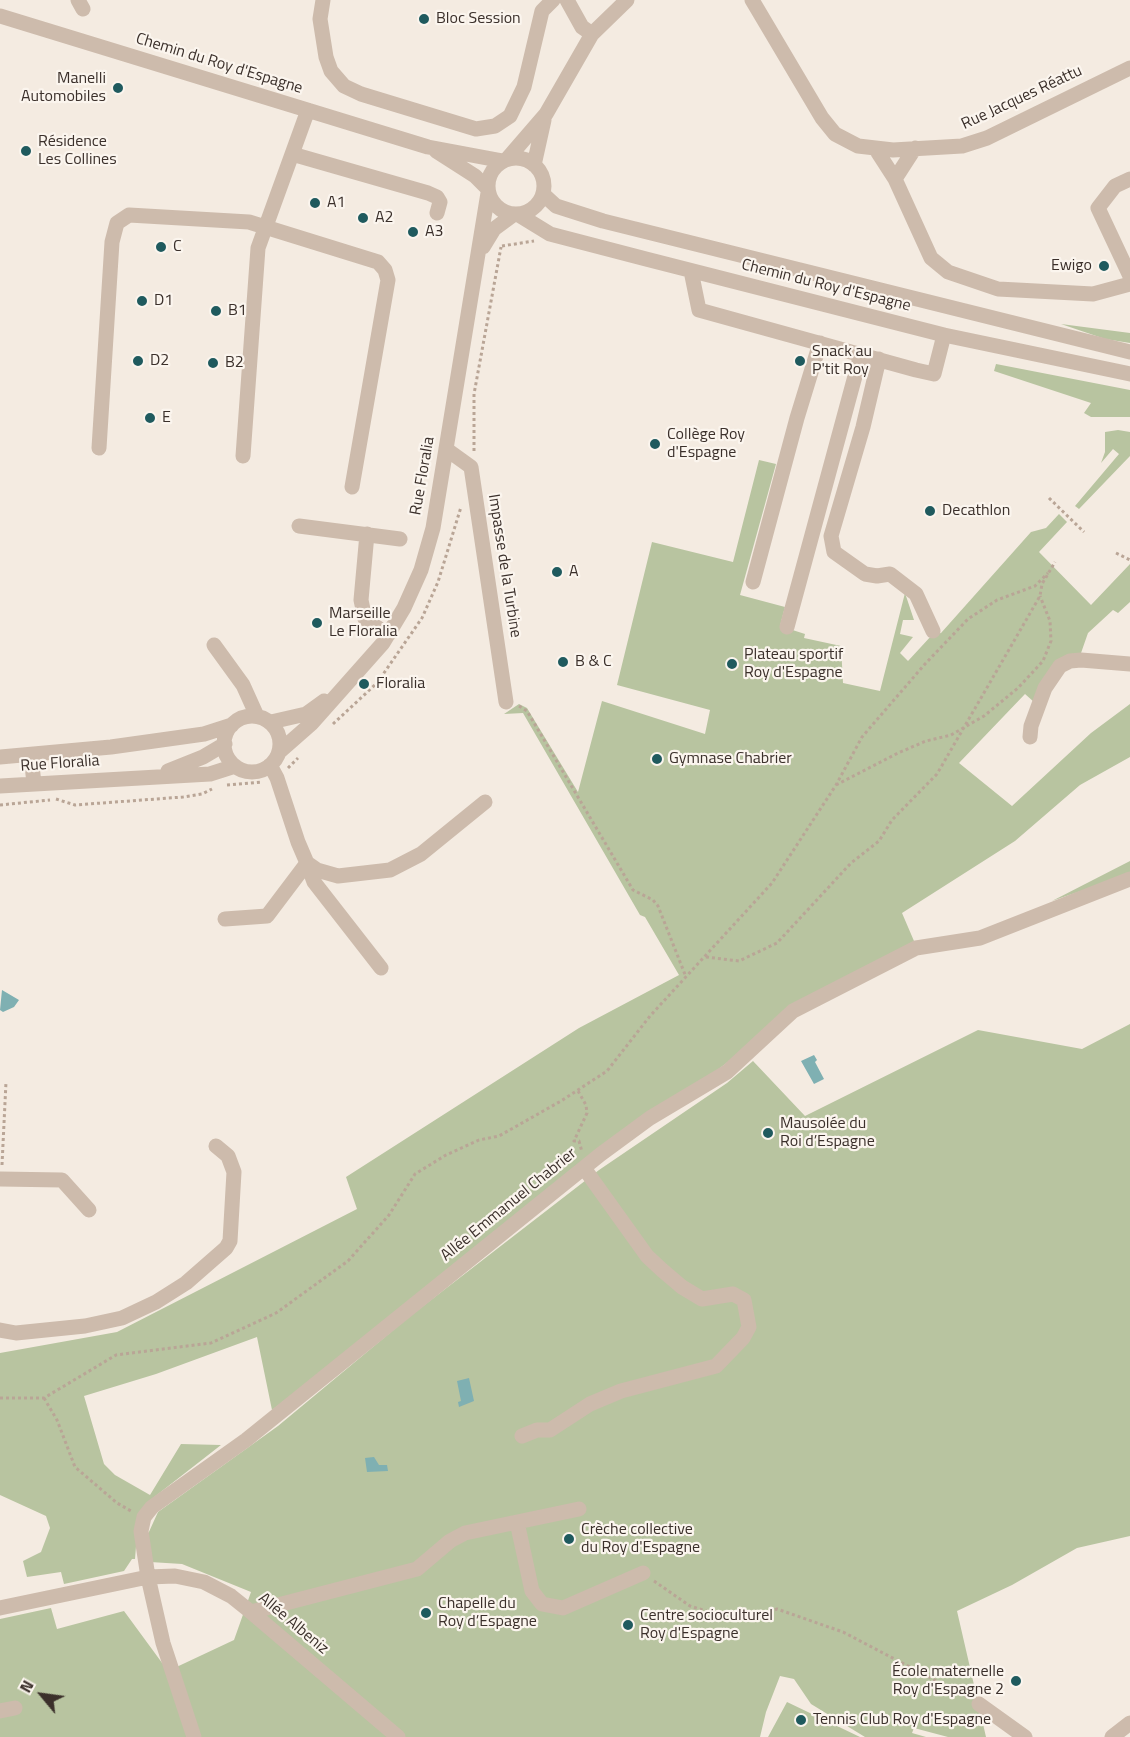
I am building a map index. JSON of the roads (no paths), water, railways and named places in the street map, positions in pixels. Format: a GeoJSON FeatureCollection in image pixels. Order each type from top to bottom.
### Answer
{"type":"FeatureCollection","features":[{"type":"Feature","properties":{"kind":"street"},"geometry":{"type":"LineString","coordinates":[[318,2],[326,57],[331,71],[344,86],[361,94],[476,129],[495,126],[510,116],[524,87],[542,11],[553,0]]}},
{"type":"Feature","properties":{"kind":"street"},"geometry":{"type":"LineString","coordinates":[[567,0],[582,27],[592,34]]}},
{"type":"Feature","properties":{"kind":"street"},"geometry":{"type":"LineString","coordinates":[[506,159],[526,160],[534,165],[543,178],[543,194],[534,208],[516,215],[497,208],[488,191],[491,172],[506,159],[546,114],[592,34],[627,0]]}},
{"type":"Feature","properties":{"kind":"street","name":"Rue Jacques Réattu"},"geometry":{"type":"LineString","coordinates":[[752,0],[813,103],[835,134],[858,146],[875,148],[962,146],[987,138],[1130,68]]}},
{"type":"Feature","properties":{"kind":"street","name":"Chemin du Roy d'Espagne"},"geometry":{"type":"LineString","coordinates":[[0,16],[429,147],[506,159]]}},
{"type":"Feature","properties":{"kind":"street"},"geometry":{"type":"LineString","coordinates":[[243,456],[258,248],[308,110]]}},
{"type":"Feature","properties":{"kind":"street"},"geometry":{"type":"LineString","coordinates":[[534,165],[546,114]]}},
{"type":"Feature","properties":{"kind":"street","name":"Chemin du Roy d'Espagne"},"geometry":{"type":"LineString","coordinates":[[429,147],[475,176],[488,191]]}},
{"type":"Feature","properties":{"kind":"street"},"geometry":{"type":"LineString","coordinates":[[875,148],[895,179],[931,258],[948,272],[998,289],[1093,294],[1130,284]]}},
{"type":"Feature","properties":{"kind":"street"},"geometry":{"type":"LineString","coordinates":[[895,179],[915,148]]}},
{"type":"Feature","properties":{"kind":"street"},"geometry":{"type":"LineString","coordinates":[[292,154],[428,193],[440,202],[438,213]]}},
{"type":"Feature","properties":{"kind":"street"},"geometry":{"type":"LineString","coordinates":[[1130,179],[1116,186],[1098,208],[1130,276]]}},
{"type":"Feature","properties":{"kind":"street","name":"Rue Floralia"},"geometry":{"type":"LineString","coordinates":[[279,752],[312,723],[349,684],[388,635],[404,608],[421,570],[433,528],[480,252],[488,191]]}},
{"type":"Feature","properties":{"kind":"street","name":"Chemin du Roy d'Espagne"},"geometry":{"type":"LineString","coordinates":[[543,194],[556,206],[603,221],[1053,335],[1130,352]]}},
{"type":"Feature","properties":{"kind":"street"},"geometry":{"type":"LineString","coordinates":[[99,448],[112,242],[117,223],[129,215],[249,222],[378,262],[385,270],[388,280],[352,487]]}},
{"type":"Feature","properties":{"kind":"street","name":"Chemin du Roy d'Espagne"},"geometry":{"type":"LineString","coordinates":[[516,215],[550,234],[691,271],[944,335],[1130,374]]}},
{"type":"Feature","properties":{"kind":"street","name":"Rue Floralia"},"geometry":{"type":"LineString","coordinates":[[480,252],[494,229],[516,215]]}},
{"type":"Feature","properties":{"kind":"street"},"geometry":{"type":"LineString","coordinates":[[691,271],[699,310],[916,370],[934,374],[944,335]]}},
{"type":"Feature","properties":{"kind":"street"},"geometry":{"type":"LineString","coordinates":[[1046,356],[1054,351],[1057,343],[1053,335]]}},
{"type":"Feature","properties":{"kind":"street"},"geometry":{"type":"LineString","coordinates":[[753,582],[797,418],[820,343]]}},
{"type":"Feature","properties":{"kind":"street"},"geometry":{"type":"LineString","coordinates":[[787,627],[861,354]]}},
{"type":"Feature","properties":{"kind":"street"},"geometry":{"type":"LineString","coordinates":[[879,359],[863,427],[831,536],[834,552],[865,574],[877,576],[890,574],[916,594],[933,631]]}},
{"type":"Feature","properties":{"kind":"street","name":"Impasse de la Turbine"},"geometry":{"type":"LineString","coordinates":[[446,449],[471,466],[506,702]]}},
{"type":"Feature","properties":{"kind":"street"},"geometry":{"type":"LineString","coordinates":[[299,526],[400,539]]}},
{"type":"Feature","properties":{"kind":"street"},"geometry":{"type":"LineString","coordinates":[[367,534],[361,600],[365,619],[388,635]]}},
{"type":"Feature","properties":{"kind":"street"},"geometry":{"type":"LineString","coordinates":[[214,645],[264,719],[277,731],[279,752],[270,765],[253,772],[235,766],[229,760],[225,744],[232,725]]}},
{"type":"Feature","properties":{"kind":"street"},"geometry":{"type":"LineString","coordinates":[[1030,737],[1031,726],[1045,688],[1060,666],[1070,661],[1081,660],[1130,664]]}},
{"type":"Feature","properties":{"kind":"street","name":"Rue Floralia"},"geometry":{"type":"LineString","coordinates":[[264,719],[306,714],[349,684]]}},
{"type":"Feature","properties":{"kind":"street"},"geometry":{"type":"LineString","coordinates":[[0,757],[204,734],[232,725],[239,719],[264,719]]}},
{"type":"Feature","properties":{"kind":"street","name":"Rue Floralia"},"geometry":{"type":"LineString","coordinates":[[159,775],[203,757],[225,744]]}},
{"type":"Feature","properties":{"kind":"street"},"geometry":{"type":"LineString","coordinates":[[31,755],[34,784]]}},
{"type":"Feature","properties":{"kind":"street"},"geometry":{"type":"LineString","coordinates":[[270,765],[278,778],[298,842],[314,882],[381,968]]}},
{"type":"Feature","properties":{"kind":"street","name":"Rue Floralia"},"geometry":{"type":"LineString","coordinates":[[0,786],[159,775],[210,774],[235,766]]}},
{"type":"Feature","properties":{"kind":"street"},"geometry":{"type":"LineString","coordinates":[[307,863],[317,870],[338,876],[390,870],[421,854],[485,802]]}},
{"type":"Feature","properties":{"kind":"street"},"geometry":{"type":"LineString","coordinates":[[225,919],[267,916],[307,863]]}},
{"type":"Feature","properties":{"kind":"street","name":"Allée Emmanuel Chabrier"},"geometry":{"type":"LineString","coordinates":[[148,1577],[141,1531],[144,1518],[152,1507],[246,1440],[584,1162],[650,1118],[727,1072],[793,1011],[916,948],[980,938],[1130,879]]}},
{"type":"Feature","properties":{"kind":"street"},"geometry":{"type":"LineString","coordinates":[[0,1330],[16,1333],[85,1326],[122,1318],[186,1283],[226,1248],[230,1241],[234,1172],[228,1156],[216,1146]]}},
{"type":"Feature","properties":{"kind":"street"},"geometry":{"type":"LineString","coordinates":[[522,1436],[537,1430],[550,1430],[590,1404],[621,1391],[716,1366],[743,1338],[749,1327],[744,1300],[733,1294],[702,1299],[682,1287],[647,1256],[584,1162]]}},
{"type":"Feature","properties":{"kind":"street"},"geometry":{"type":"LineString","coordinates":[[1,1179],[62,1180],[89,1210]]}},
{"type":"Feature","properties":{"kind":"street"},"geometry":{"type":"LineString","coordinates":[[251,1612],[417,1569],[450,1541],[465,1533],[579,1509]]}},
{"type":"Feature","properties":{"kind":"street"},"geometry":{"type":"LineString","coordinates":[[517,1522],[532,1591],[542,1604],[563,1608],[643,1573]]}},
{"type":"Feature","properties":{"kind":"street","name":"Allée Albeniz"},"geometry":{"type":"LineString","coordinates":[[0,1608],[148,1577],[175,1576],[204,1582],[231,1596],[398,1737]]}},
{"type":"Feature","properties":{"kind":"street"},"geometry":{"type":"LineString","coordinates":[[148,1577],[163,1643],[194,1737]]}},
{"type":"Feature","properties":{"kind":"street"},"geometry":{"type":"LineString","coordinates":[[979,1704],[1025,1737]]}},
{"type":"Feature","properties":{"kind":"street"},"geometry":{"type":"LineString","coordinates":[[1112,1737],[1130,1723]]}},
{"type":"Feature","properties":{"kind":"water"},"geometry":{"type":"Polygon","coordinates":[[[2,990],[19,1000],[14,1007],[3,1012],[0,1010],[2,990]]]}},
{"type":"Feature","properties":{"kind":"water"},"geometry":{"type":"Polygon","coordinates":[[[814,1055],[824,1079],[814,1084],[801,1061],[814,1055]]]}},
{"type":"Feature","properties":{"kind":"water"},"geometry":{"type":"Polygon","coordinates":[[[469,1378],[474,1401],[459,1407],[458,1402],[461,1401],[457,1381],[469,1378]]]}},
{"type":"Feature","properties":{"kind":"water"},"geometry":{"type":"Polygon","coordinates":[[[374,1457],[379,1465],[387,1465],[388,1471],[367,1472],[365,1458],[374,1457]]]}},
{"type":"Feature","properties":{"kind":"place","name":"Bloc Session"},"geometry":{"type":"Point","coordinates":[424,19]}},
{"type":"Feature","properties":{"kind":"place","name":"Manelli Automobiles"},"geometry":{"type":"Point","coordinates":[118,88]}},
{"type":"Feature","properties":{"kind":"place","name":"Résidence Les Collines"},"geometry":{"type":"Point","coordinates":[26,151]}},
{"type":"Feature","properties":{"kind":"place","name":"A1"},"geometry":{"type":"Point","coordinates":[315,203]}},
{"type":"Feature","properties":{"kind":"place","name":"A2"},"geometry":{"type":"Point","coordinates":[363,218]}},
{"type":"Feature","properties":{"kind":"place","name":"A3"},"geometry":{"type":"Point","coordinates":[413,232]}},
{"type":"Feature","properties":{"kind":"place","name":"C"},"geometry":{"type":"Point","coordinates":[161,247]}},
{"type":"Feature","properties":{"kind":"place","name":"Ewigo"},"geometry":{"type":"Point","coordinates":[1104,266]}},
{"type":"Feature","properties":{"kind":"place","name":"D1"},"geometry":{"type":"Point","coordinates":[142,301]}},
{"type":"Feature","properties":{"kind":"place","name":"B1"},"geometry":{"type":"Point","coordinates":[216,311]}},
{"type":"Feature","properties":{"kind":"place","name":"D2"},"geometry":{"type":"Point","coordinates":[138,361]}},
{"type":"Feature","properties":{"kind":"place","name":"Snack au P'tit Roy"},"geometry":{"type":"Point","coordinates":[800,361]}},
{"type":"Feature","properties":{"kind":"place","name":"B2"},"geometry":{"type":"Point","coordinates":[213,363]}},
{"type":"Feature","properties":{"kind":"place","name":"E"},"geometry":{"type":"Point","coordinates":[150,418]}},
{"type":"Feature","properties":{"kind":"place","name":"Collège Roy d'Espagne"},"geometry":{"type":"Point","coordinates":[655,444]}},
{"type":"Feature","properties":{"kind":"place","name":"Decathlon"},"geometry":{"type":"Point","coordinates":[930,511]}},
{"type":"Feature","properties":{"kind":"place","name":"A"},"geometry":{"type":"Point","coordinates":[557,572]}},
{"type":"Feature","properties":{"kind":"place","name":"Marseille Le Floralia"},"geometry":{"type":"Point","coordinates":[317,623]}},
{"type":"Feature","properties":{"kind":"place","name":"B & C"},"geometry":{"type":"Point","coordinates":[563,662]}},
{"type":"Feature","properties":{"kind":"place","name":"Plateau sportif Roy d'Espagne"},"geometry":{"type":"Point","coordinates":[732,664]}},
{"type":"Feature","properties":{"kind":"place","name":"Floralia"},"geometry":{"type":"Point","coordinates":[364,684]}},
{"type":"Feature","properties":{"kind":"place","name":"Gymnase Chabrier"},"geometry":{"type":"Point","coordinates":[657,759]}},
{"type":"Feature","properties":{"kind":"place","name":"Mausolée du Roi d’Espagne"},"geometry":{"type":"Point","coordinates":[768,1133]}},
{"type":"Feature","properties":{"kind":"place","name":"Crèche collective du Roy d'Espagne"},"geometry":{"type":"Point","coordinates":[569,1539]}},
{"type":"Feature","properties":{"kind":"place","name":"Chapelle du Roy d’Espagne"},"geometry":{"type":"Point","coordinates":[426,1613]}},
{"type":"Feature","properties":{"kind":"place","name":"Centre socioculturel Roy d'Espagne"},"geometry":{"type":"Point","coordinates":[628,1625]}},
{"type":"Feature","properties":{"kind":"place","name":"École maternelle Roy d'Espagne 2"},"geometry":{"type":"Point","coordinates":[1016,1681]}},
{"type":"Feature","properties":{"kind":"place","name":"Tennis Club Roy d'Espagne"},"geometry":{"type":"Point","coordinates":[801,1720]}}]}
